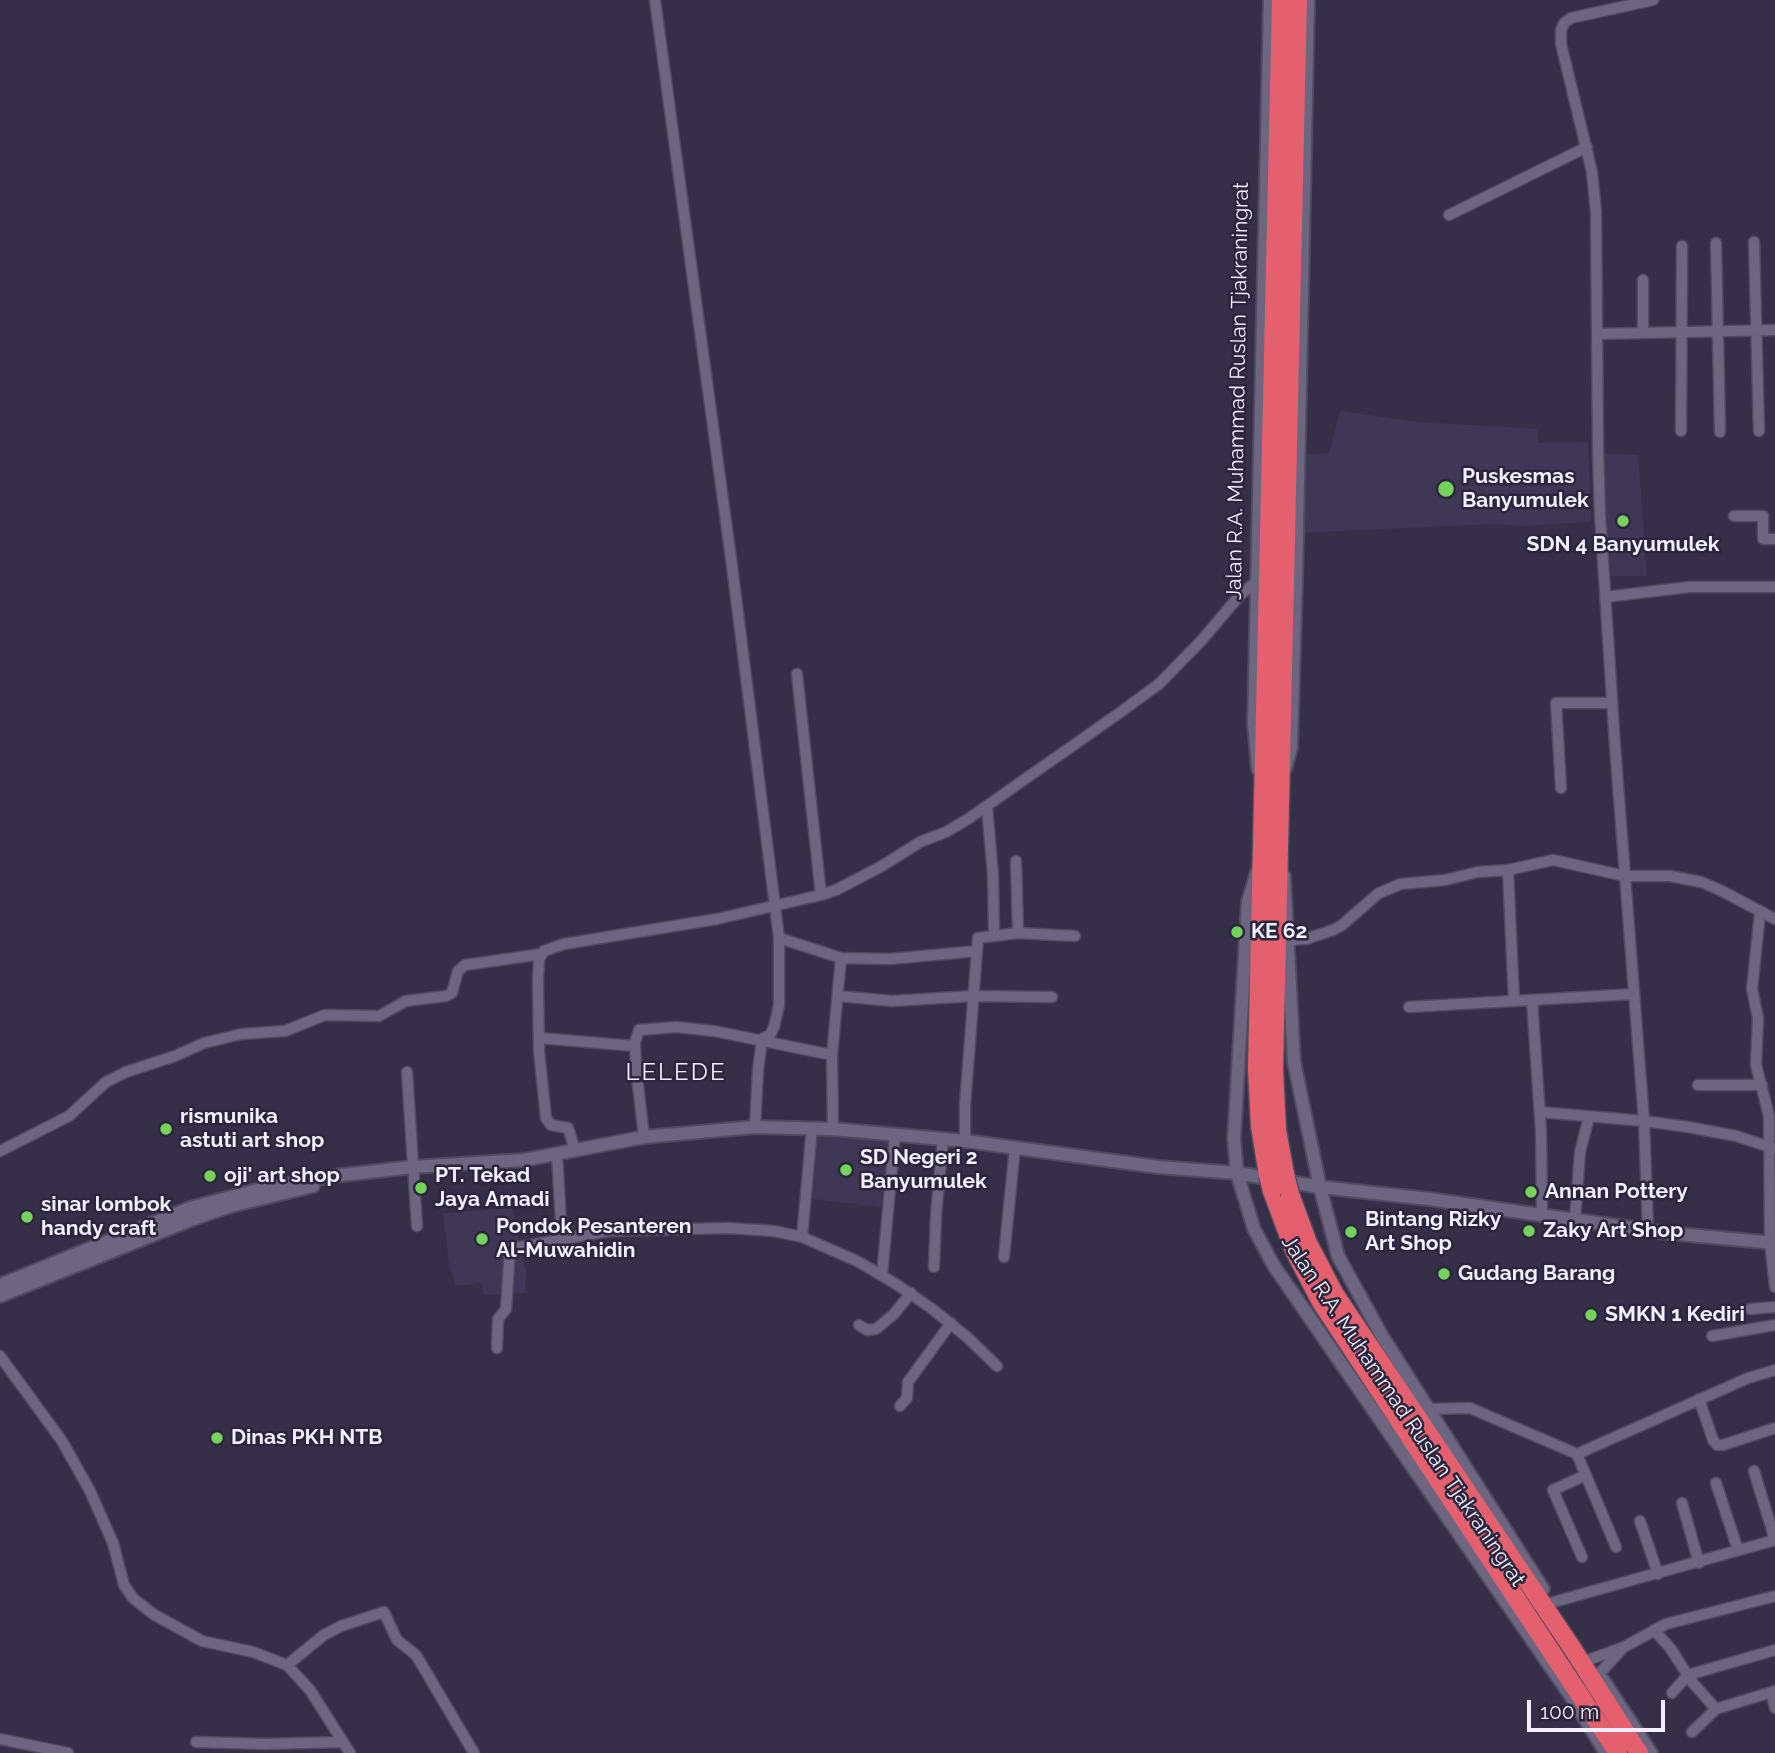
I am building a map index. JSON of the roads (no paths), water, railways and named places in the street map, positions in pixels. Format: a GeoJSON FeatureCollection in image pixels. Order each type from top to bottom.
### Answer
{"type":"FeatureCollection","features":[{"type":"Feature","properties":{"kind":"highway","name":"Jalan R.A. Muhammad Ruslan Tjakraningrat"},"geometry":{"type":"LineString","coordinates":[[1281,0],[1262,782],[1258,1098],[1279,1184],[1334,1293],[1555,1641],[1564,1671],[1618,1753]]}},
{"type":"Feature","properties":{"kind":"highway","name":"Jalan R.A. Muhammad Ruslan Tjakraningrat"},"geometry":{"type":"LineString","coordinates":[[1279,1184],[1275,1095],[1298,0]]}},
{"type":"Feature","properties":{"kind":"highway"},"geometry":{"type":"LineString","coordinates":[[1551,1605],[1555,1641]]}},
{"type":"Feature","properties":{"kind":"highway"},"geometry":{"type":"LineString","coordinates":[[1521,1624],[1555,1641]]}},
{"type":"Feature","properties":{"kind":"highway","name":"Jalan R.A. Muhammad Ruslan Tjakraningrat"},"geometry":{"type":"LineString","coordinates":[[1555,1641],[1587,1662],[1639,1753]]}},
{"type":"Feature","properties":{"kind":"highway"},"geometry":{"type":"LineString","coordinates":[[1564,1671],[1570,1695]]}},
{"type":"Feature","properties":{"kind":"street"},"geometry":{"type":"LineString","coordinates":[[655,0],[732,566],[779,938],[780,986],[777,1018],[769,1035],[762,1039]]}},
{"type":"Feature","properties":{"kind":"street","name":"Jalan R.A. Muhammad Ruslan Tjakraningrat"},"geometry":{"type":"LineString","coordinates":[[1262,782],[1255,752],[1254,724],[1270,0]]}},
{"type":"Feature","properties":{"kind":"street","name":"Jalan R.A. Muhammad Ruslan Tjakraningrat"},"geometry":{"type":"LineString","coordinates":[[1281,780],[1290,753],[1292,696],[1308,0]]}},
{"type":"Feature","properties":{"kind":"street"},"geometry":{"type":"LineString","coordinates":[[1648,1230],[1644,1121],[1605,597],[1598,449],[1596,212],[1587,147],[1562,44],[1561,27],[1571,18],[1615,4],[1653,0]]}},
{"type":"Feature","properties":{"kind":"street"},"geometry":{"type":"LineString","coordinates":[[1449,215],[1587,147]]}},
{"type":"Feature","properties":{"kind":"street"},"geometry":{"type":"LineString","coordinates":[[1716,243],[1720,432]]}},
{"type":"Feature","properties":{"kind":"street"},"geometry":{"type":"LineString","coordinates":[[1754,243],[1759,431]]}},
{"type":"Feature","properties":{"kind":"street"},"geometry":{"type":"LineString","coordinates":[[1681,431],[1682,246]]}},
{"type":"Feature","properties":{"kind":"street"},"geometry":{"type":"LineString","coordinates":[[1643,280],[1643,333]]}},
{"type":"Feature","properties":{"kind":"street"},"geometry":{"type":"LineString","coordinates":[[1597,334],[1775,330]]}},
{"type":"Feature","properties":{"kind":"street"},"geometry":{"type":"LineString","coordinates":[[1734,516],[1763,516],[1763,539],[1775,539]]}},
{"type":"Feature","properties":{"kind":"street"},"geometry":{"type":"LineString","coordinates":[[575,1150],[568,1128],[553,1126],[548,1122],[539,1038],[538,965],[542,954],[548,948],[706,921],[821,895],[882,866],[920,842],[953,828],[986,807],[1159,684],[1202,640],[1240,595],[1256,582]]}},
{"type":"Feature","properties":{"kind":"street"},"geometry":{"type":"LineString","coordinates":[[1605,597],[1689,587],[1775,587]]}},
{"type":"Feature","properties":{"kind":"street"},"geometry":{"type":"LineString","coordinates":[[797,674],[821,895]]}},
{"type":"Feature","properties":{"kind":"street"},"geometry":{"type":"LineString","coordinates":[[1561,788],[1556,703],[1612,703]]}},
{"type":"Feature","properties":{"kind":"street"},"geometry":{"type":"LineString","coordinates":[[986,807],[993,875],[994,934]]}},
{"type":"Feature","properties":{"kind":"street","name":"Jalan R.A. Muhammad Ruslan Tjakraningrat"},"geometry":{"type":"LineString","coordinates":[[1280,856],[1287,892],[1294,1062],[1320,1187],[1334,1242],[1345,1270],[1428,1409],[1587,1662],[1651,1753]]}},
{"type":"Feature","properties":{"kind":"street"},"geometry":{"type":"LineString","coordinates":[[1289,940],[1306,939],[1332,930],[1342,925],[1379,892],[1401,884],[1445,880],[1557,860],[1585,869],[1625,876],[1670,876],[1701,882],[1775,919]]}},
{"type":"Feature","properties":{"kind":"street"},"geometry":{"type":"LineString","coordinates":[[1016,861],[1018,933]]}},
{"type":"Feature","properties":{"kind":"street","name":"Jalan R.A. Muhammad Ruslan Tjakraningrat"},"geometry":{"type":"LineString","coordinates":[[1261,862],[1248,902],[1234,1139],[1237,1173],[1254,1229],[1274,1266],[1570,1695],[1606,1753]]}},
{"type":"Feature","properties":{"kind":"street"},"geometry":{"type":"LineString","coordinates":[[1508,870],[1514,1002]]}},
{"type":"Feature","properties":{"kind":"street"},"geometry":{"type":"LineString","coordinates":[[1760,913],[1752,989],[1758,1017],[1756,1065],[1769,1115],[1772,1148],[1775,1287]]}},
{"type":"Feature","properties":{"kind":"street"},"geometry":{"type":"LineString","coordinates":[[965,1141],[978,938],[1018,933],[1075,936]]}},
{"type":"Feature","properties":{"kind":"street"},"geometry":{"type":"LineString","coordinates":[[779,938],[841,958],[890,959],[977,951]]}},
{"type":"Feature","properties":{"kind":"street"},"geometry":{"type":"LineString","coordinates":[[0,1151],[69,1116],[106,1082],[204,1043],[240,1034],[285,1031],[325,1015],[379,1016],[406,1001],[452,993],[458,971],[465,965],[542,954]]}},
{"type":"Feature","properties":{"kind":"street"},"geometry":{"type":"LineString","coordinates":[[833,1129],[832,1055],[841,958]]}},
{"type":"Feature","properties":{"kind":"street"},"geometry":{"type":"LineString","coordinates":[[1409,1007],[1634,994]]}},
{"type":"Feature","properties":{"kind":"street"},"geometry":{"type":"LineString","coordinates":[[838,996],[892,1000],[974,996],[1052,997]]}},
{"type":"Feature","properties":{"kind":"street"},"geometry":{"type":"LineString","coordinates":[[1532,1001],[1534,1059],[1540,1112],[1542,1216]]}},
{"type":"Feature","properties":{"kind":"street"},"geometry":{"type":"LineString","coordinates":[[643,1137],[638,1099],[636,1032],[650,1028],[676,1027],[762,1039],[832,1055]]}},
{"type":"Feature","properties":{"kind":"street"},"geometry":{"type":"LineString","coordinates":[[539,1038],[635,1046]]}},
{"type":"Feature","properties":{"kind":"street"},"geometry":{"type":"LineString","coordinates":[[755,1127],[762,1039]]}},
{"type":"Feature","properties":{"kind":"street"},"geometry":{"type":"LineString","coordinates":[[407,1072],[418,1226]]}},
{"type":"Feature","properties":{"kind":"street"},"geometry":{"type":"LineString","coordinates":[[1698,1085],[1762,1085]]}},
{"type":"Feature","properties":{"kind":"street"},"geometry":{"type":"LineString","coordinates":[[1540,1112],[1644,1121],[1736,1136],[1772,1148]]}},
{"type":"Feature","properties":{"kind":"street"},"geometry":{"type":"LineString","coordinates":[[1575,1220],[1580,1152],[1589,1118]]}},
{"type":"Feature","properties":{"kind":"street"},"geometry":{"type":"LineString","coordinates":[[0,1285],[190,1208],[300,1191],[334,1176],[412,1167],[507,1163],[643,1137],[755,1127],[833,1129],[965,1141],[1158,1167],[1237,1173],[1320,1187],[1429,1199],[1648,1230],[1772,1243]]}},
{"type":"Feature","properties":{"kind":"street"},"geometry":{"type":"LineString","coordinates":[[802,1237],[812,1128]]}},
{"type":"Feature","properties":{"kind":"street"},"geometry":{"type":"LineString","coordinates":[[882,1275],[895,1135]]}},
{"type":"Feature","properties":{"kind":"street"},"geometry":{"type":"LineString","coordinates":[[934,1267],[943,1139]]}},
{"type":"Feature","properties":{"kind":"street"},"geometry":{"type":"LineString","coordinates":[[1004,1257],[1015,1147]]}},
{"type":"Feature","properties":{"kind":"street"},"geometry":{"type":"LineString","coordinates":[[557,1154],[562,1240]]}},
{"type":"Feature","properties":{"kind":"street"},"geometry":{"type":"LineString","coordinates":[[0,1296],[193,1219],[229,1201]]}},
{"type":"Feature","properties":{"kind":"street"},"geometry":{"type":"LineString","coordinates":[[497,1348],[498,1319],[506,1309],[509,1250],[607,1231],[728,1228],[774,1231],[802,1237],[840,1252],[911,1293],[951,1323],[997,1366]]}},
{"type":"Feature","properties":{"kind":"street"},"geometry":{"type":"LineString","coordinates":[[859,1325],[865,1330],[876,1329],[894,1314],[911,1293]]}},
{"type":"Feature","properties":{"kind":"street"},"geometry":{"type":"LineString","coordinates":[[1750,1309],[1775,1307]]}},
{"type":"Feature","properties":{"kind":"street"},"geometry":{"type":"LineString","coordinates":[[900,1406],[907,1398],[908,1382],[951,1323]]}},
{"type":"Feature","properties":{"kind":"street"},"geometry":{"type":"LineString","coordinates":[[1712,1336],[1775,1325]]}},
{"type":"Feature","properties":{"kind":"street"},"geometry":{"type":"LineString","coordinates":[[0,1356],[62,1441],[90,1491],[108,1528],[124,1585],[133,1598],[153,1614],[202,1641],[253,1653],[287,1665],[310,1690],[350,1753]]}},
{"type":"Feature","properties":{"kind":"street"},"geometry":{"type":"LineString","coordinates":[[1577,1454],[1748,1378],[1775,1370]]}},
{"type":"Feature","properties":{"kind":"street"},"geometry":{"type":"LineString","coordinates":[[1699,1399],[1717,1445],[1723,1446],[1775,1427]]}},
{"type":"Feature","properties":{"kind":"street"},"geometry":{"type":"LineString","coordinates":[[1428,1409],[1470,1408],[1577,1454],[1616,1547]]}},
{"type":"Feature","properties":{"kind":"street"},"geometry":{"type":"LineString","coordinates":[[1551,1605],[1775,1540],[1771,1513],[1754,1471]]}},
{"type":"Feature","properties":{"kind":"street"},"geometry":{"type":"LineString","coordinates":[[1582,1557],[1553,1490],[1586,1475]]}},
{"type":"Feature","properties":{"kind":"street"},"geometry":{"type":"LineString","coordinates":[[1716,1483],[1738,1550]]}},
{"type":"Feature","properties":{"kind":"street"},"geometry":{"type":"LineString","coordinates":[[1682,1503],[1699,1563]]}},
{"type":"Feature","properties":{"kind":"street"},"geometry":{"type":"LineString","coordinates":[[1640,1521],[1658,1574]]}},
{"type":"Feature","properties":{"kind":"street"},"geometry":{"type":"LineString","coordinates":[[1587,1662],[1679,1619],[1775,1596]]}},
{"type":"Feature","properties":{"kind":"street"},"geometry":{"type":"LineString","coordinates":[[287,1665],[324,1635],[341,1626],[384,1612],[397,1640],[416,1655],[474,1753]]}},
{"type":"Feature","properties":{"kind":"street"},"geometry":{"type":"LineString","coordinates":[[1654,1630],[1716,1709]]}},
{"type":"Feature","properties":{"kind":"street"},"geometry":{"type":"LineString","coordinates":[[1587,1662],[1624,1647]]}},
{"type":"Feature","properties":{"kind":"street"},"geometry":{"type":"LineString","coordinates":[[1672,1693],[1688,1675],[1775,1650]]}},
{"type":"Feature","properties":{"kind":"street"},"geometry":{"type":"LineString","coordinates":[[1692,1731],[1716,1709],[1773,1691],[1775,1709]]}},
{"type":"Feature","properties":{"kind":"street"},"geometry":{"type":"LineString","coordinates":[[0,1739],[68,1753]]}},
{"type":"Feature","properties":{"kind":"street"},"geometry":{"type":"LineString","coordinates":[[196,1742],[342,1742]]}},
{"type":"Feature","properties":{"kind":"place","name":"Puskesmas Banyumulek"},"geometry":{"type":"Point","coordinates":[1446,489]}},
{"type":"Feature","properties":{"kind":"place","name":"SDN 4 Banyumulek"},"geometry":{"type":"Point","coordinates":[1623,521]}},
{"type":"Feature","properties":{"kind":"place","name":"KE 62"},"geometry":{"type":"Point","coordinates":[1237,932]}},
{"type":"Feature","properties":{"kind":"place","name":"rismunika astuti art shop"},"geometry":{"type":"Point","coordinates":[166,1129]}},
{"type":"Feature","properties":{"kind":"place","name":"SD Negeri 2 Banyumulek"},"geometry":{"type":"Point","coordinates":[846,1170]}},
{"type":"Feature","properties":{"kind":"place","name":"oji' art shop"},"geometry":{"type":"Point","coordinates":[210,1176]}},
{"type":"Feature","properties":{"kind":"place","name":"PT. Tekad Jaya Amadi"},"geometry":{"type":"Point","coordinates":[421,1188]}},
{"type":"Feature","properties":{"kind":"place","name":"Annan Pottery"},"geometry":{"type":"Point","coordinates":[1531,1192]}},
{"type":"Feature","properties":{"kind":"place","name":"sinar lombok handy craft"},"geometry":{"type":"Point","coordinates":[27,1217]}},
{"type":"Feature","properties":{"kind":"place","name":"Zaky Art Shop"},"geometry":{"type":"Point","coordinates":[1529,1231]}},
{"type":"Feature","properties":{"kind":"place","name":"Bintang Rizky Art Shop"},"geometry":{"type":"Point","coordinates":[1351,1232]}},
{"type":"Feature","properties":{"kind":"place","name":"Pondok Pesanteren Al-Muwahidin"},"geometry":{"type":"Point","coordinates":[482,1239]}},
{"type":"Feature","properties":{"kind":"place","name":"Gudang Barang"},"geometry":{"type":"Point","coordinates":[1444,1274]}},
{"type":"Feature","properties":{"kind":"place","name":"SMKN 1 Kediri"},"geometry":{"type":"Point","coordinates":[1591,1315]}},
{"type":"Feature","properties":{"kind":"place","name":"Dinas PKH NTB"},"geometry":{"type":"Point","coordinates":[217,1438]}},
{"type":"Feature","properties":{"kind":"district","name":"LELEDE"},"geometry":{"type":"Point","coordinates":[676,1073]}}]}
